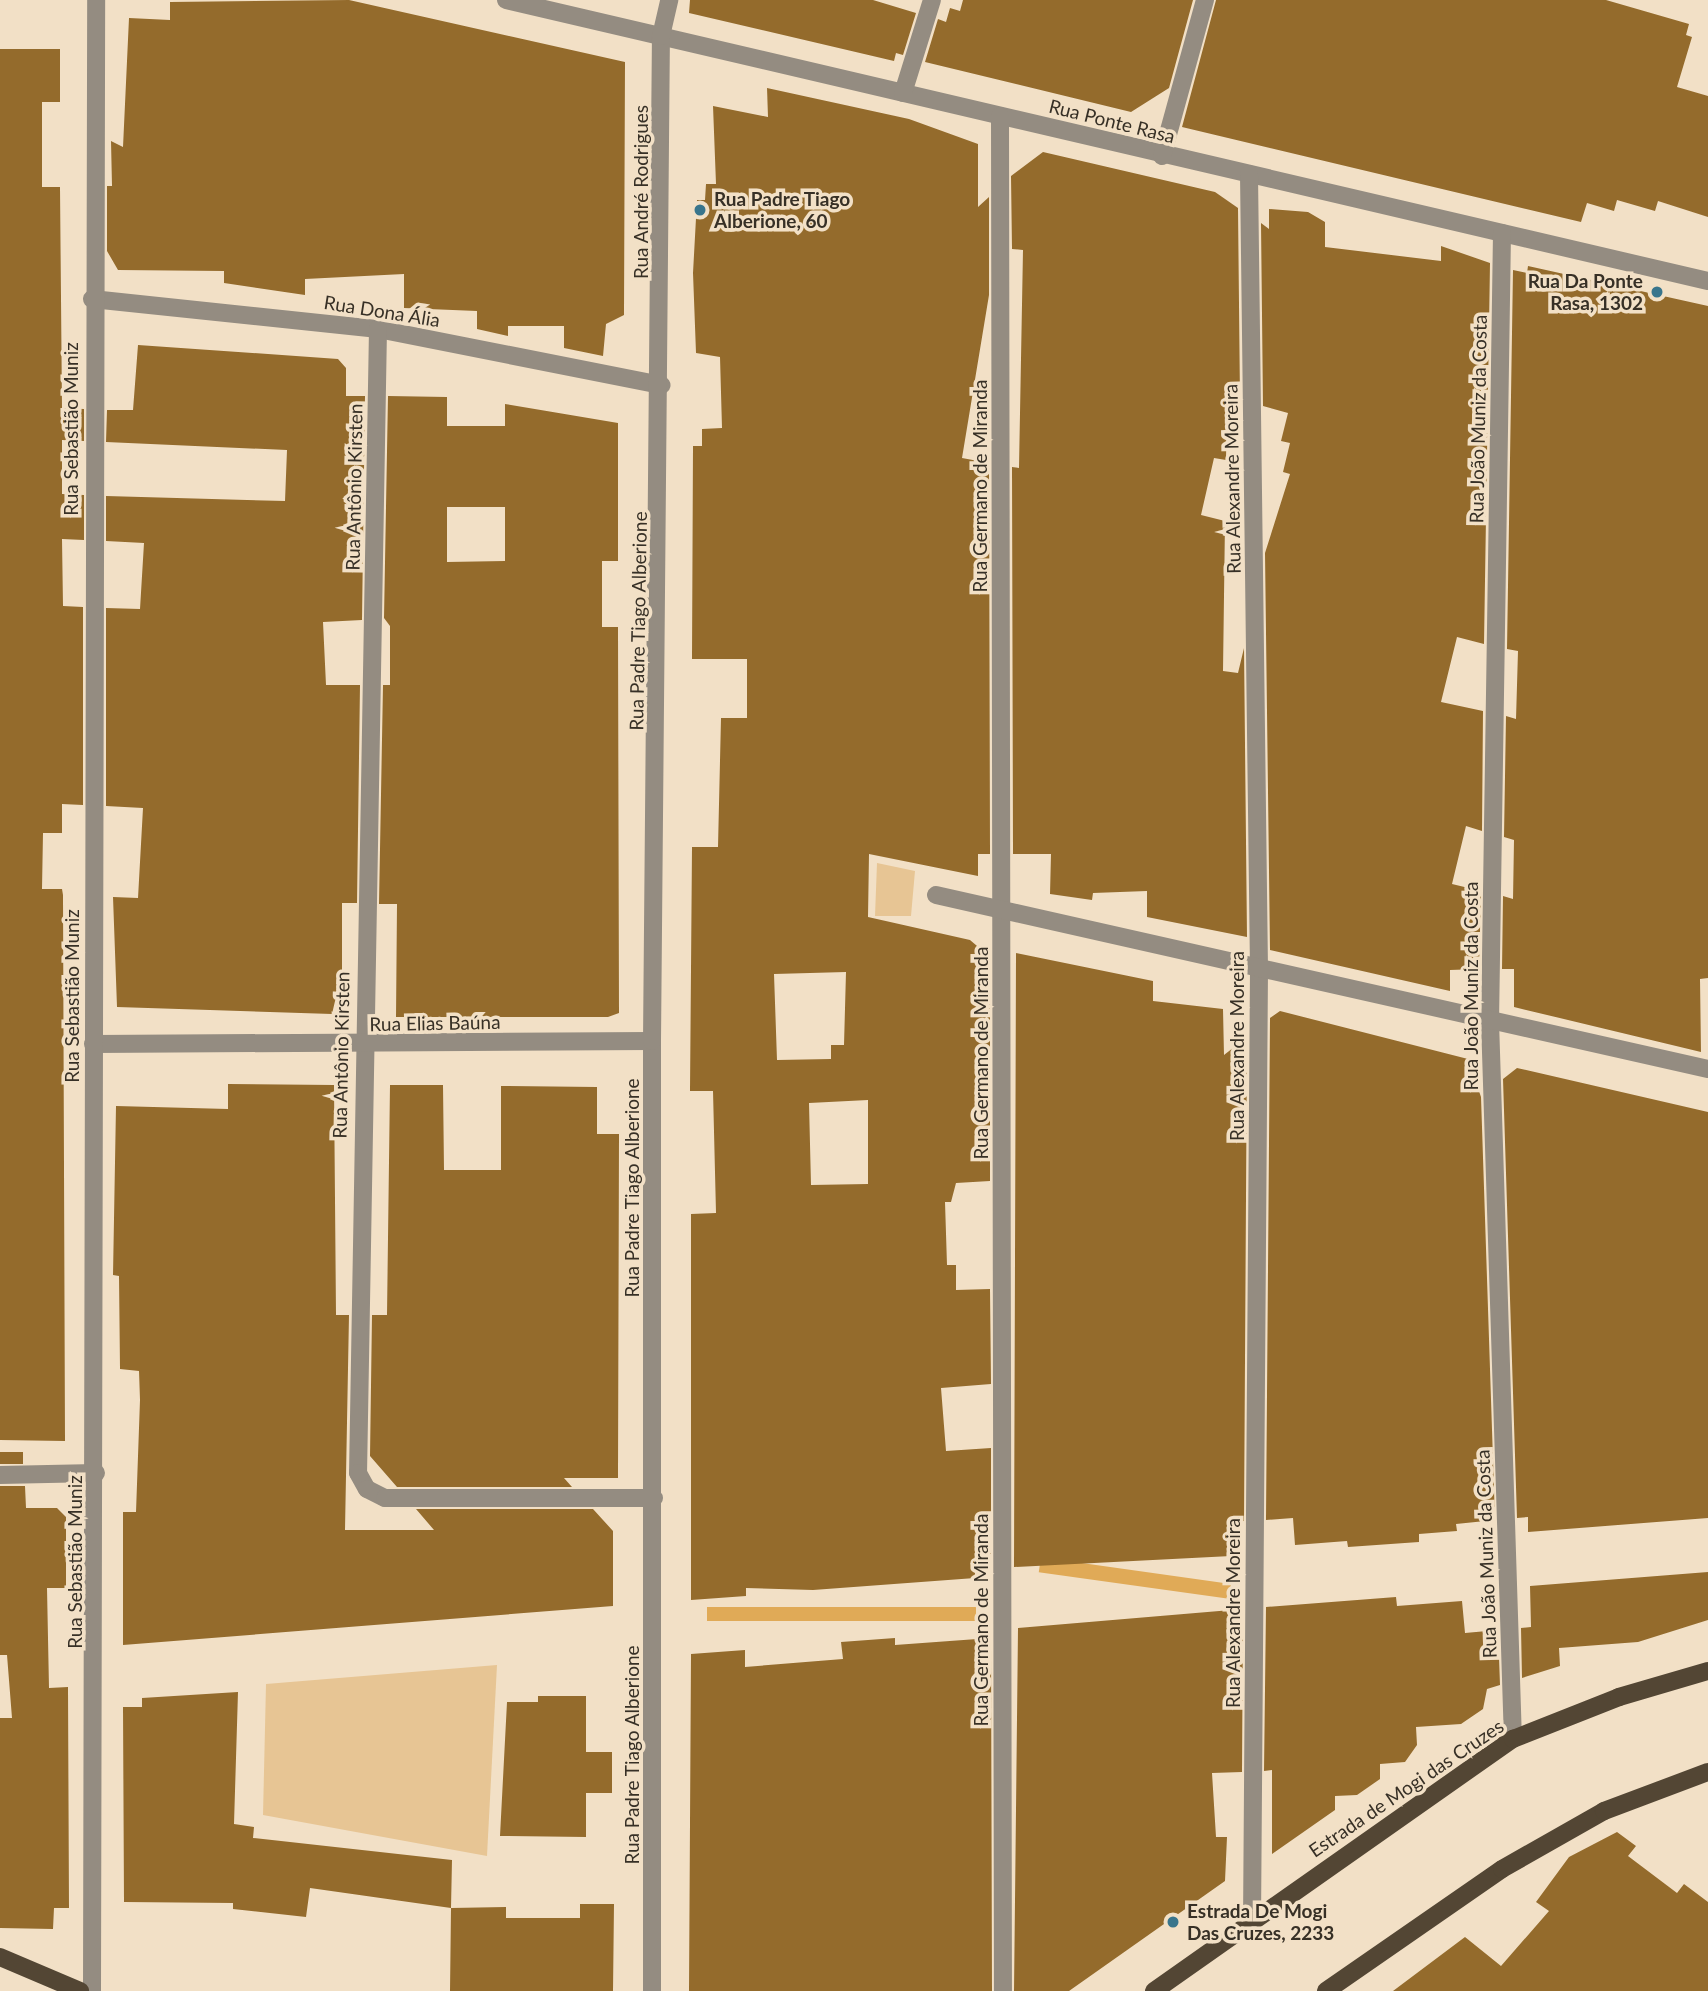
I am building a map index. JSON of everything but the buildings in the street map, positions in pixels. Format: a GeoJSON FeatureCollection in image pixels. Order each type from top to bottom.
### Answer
{"type":"FeatureCollection","features":[{"type":"Feature","properties":{"kind":"main road","name":"Estrada de Mogi das Cruzes"},"geometry":{"type":"LineString","coordinates":[[1154,1991],[1252,1918],[1513,1739],[1619,1696],[1708,1671]]}},
{"type":"Feature","properties":{"kind":"main road"},"geometry":{"type":"LineString","coordinates":[[1326,1991],[1502,1869],[1604,1811],[1708,1772]]}},
{"type":"Feature","properties":{"kind":"main road"},"geometry":{"type":"LineString","coordinates":[[0,1957],[80,1991]]}},
{"type":"Feature","properties":{"kind":"street","name":"Rua Sebastião Muniz"},"geometry":{"type":"LineString","coordinates":[[93,1991],[96,1473],[92,299],[96,0]]}},
{"type":"Feature","properties":{"kind":"street","name":"Rua Ponte Rasa"},"geometry":{"type":"LineString","coordinates":[[506,0],[1162,156],[1708,281]]}},
{"type":"Feature","properties":{"kind":"street","name":"Rua André Rodrigues"},"geometry":{"type":"LineString","coordinates":[[663,385],[661,36],[669,0]]}},
{"type":"Feature","properties":{"kind":"street"},"geometry":{"type":"LineString","coordinates":[[903,93],[932,0]]}},
{"type":"Feature","properties":{"kind":"street"},"geometry":{"type":"LineString","coordinates":[[1162,156],[1205,0]]}},
{"type":"Feature","properties":{"kind":"street","name":"Rua Germano de Miranda"},"geometry":{"type":"LineString","coordinates":[[1000,116],[1003,1991]]}},
{"type":"Feature","properties":{"kind":"street","name":"Rua Alexandre Moreira"},"geometry":{"type":"LineString","coordinates":[[1249,174],[1259,969],[1252,1918]]}},
{"type":"Feature","properties":{"kind":"street","name":"Rua João Muniz da Costa"},"geometry":{"type":"LineString","coordinates":[[1502,233],[1490,1021],[1513,1739]]}},
{"type":"Feature","properties":{"kind":"street","name":"Rua Dona Ália"},"geometry":{"type":"LineString","coordinates":[[92,299],[378,329],[663,385]]}},
{"type":"Feature","properties":{"kind":"street","name":"Rua Antônio Kirsten"},"geometry":{"type":"LineString","coordinates":[[378,329],[361,1045],[358,1473],[367,1489],[385,1498],[654,1498]]}},
{"type":"Feature","properties":{"kind":"street","name":"Rua Padre Tiago Alberione"},"geometry":{"type":"LineString","coordinates":[[652,1991],[652,1041],[663,385]]}},
{"type":"Feature","properties":{"kind":"street"},"geometry":{"type":"LineString","coordinates":[[936,895],[1001,913],[1708,1069]]}},
{"type":"Feature","properties":{"kind":"street","name":"Rua Elias Baúna"},"geometry":{"type":"LineString","coordinates":[[93,1044],[361,1045],[652,1041]]}},
{"type":"Feature","properties":{"kind":"street"},"geometry":{"type":"LineString","coordinates":[[0,1475],[96,1473]]}},
{"type":"Feature","properties":{"kind":"shaded area"},"geometry":{"type":"Polygon","coordinates":[[[877,863],[915,871],[911,916],[875,916],[877,863]]]}},
{"type":"Feature","properties":{"kind":"shaded area"},"geometry":{"type":"Polygon","coordinates":[[[1041,1557],[1231,1584],[1229,1599],[1039,1572],[1041,1557]]]}},
{"type":"Feature","properties":{"kind":"shaded area"},"geometry":{"type":"Polygon","coordinates":[[[707,1607],[976,1607],[976,1621],[707,1621],[707,1607]]]}},
{"type":"Feature","properties":{"kind":"shaded area"},"geometry":{"type":"Polygon","coordinates":[[[497,1665],[487,1856],[263,1815],[266,1684],[497,1665]]]}},
{"type":"Feature","properties":{"kind":"place","name":"Rua Padre Tiago Alberione, 60"},"geometry":{"type":"Point","coordinates":[700,210]}},
{"type":"Feature","properties":{"kind":"place","name":"Rua Da Ponte Rasa, 1302"},"geometry":{"type":"Point","coordinates":[1657,292]}},
{"type":"Feature","properties":{"kind":"place","name":"Estrada De Mogi Das Cruzes, 2233"},"geometry":{"type":"Point","coordinates":[1173,1922]}}]}
